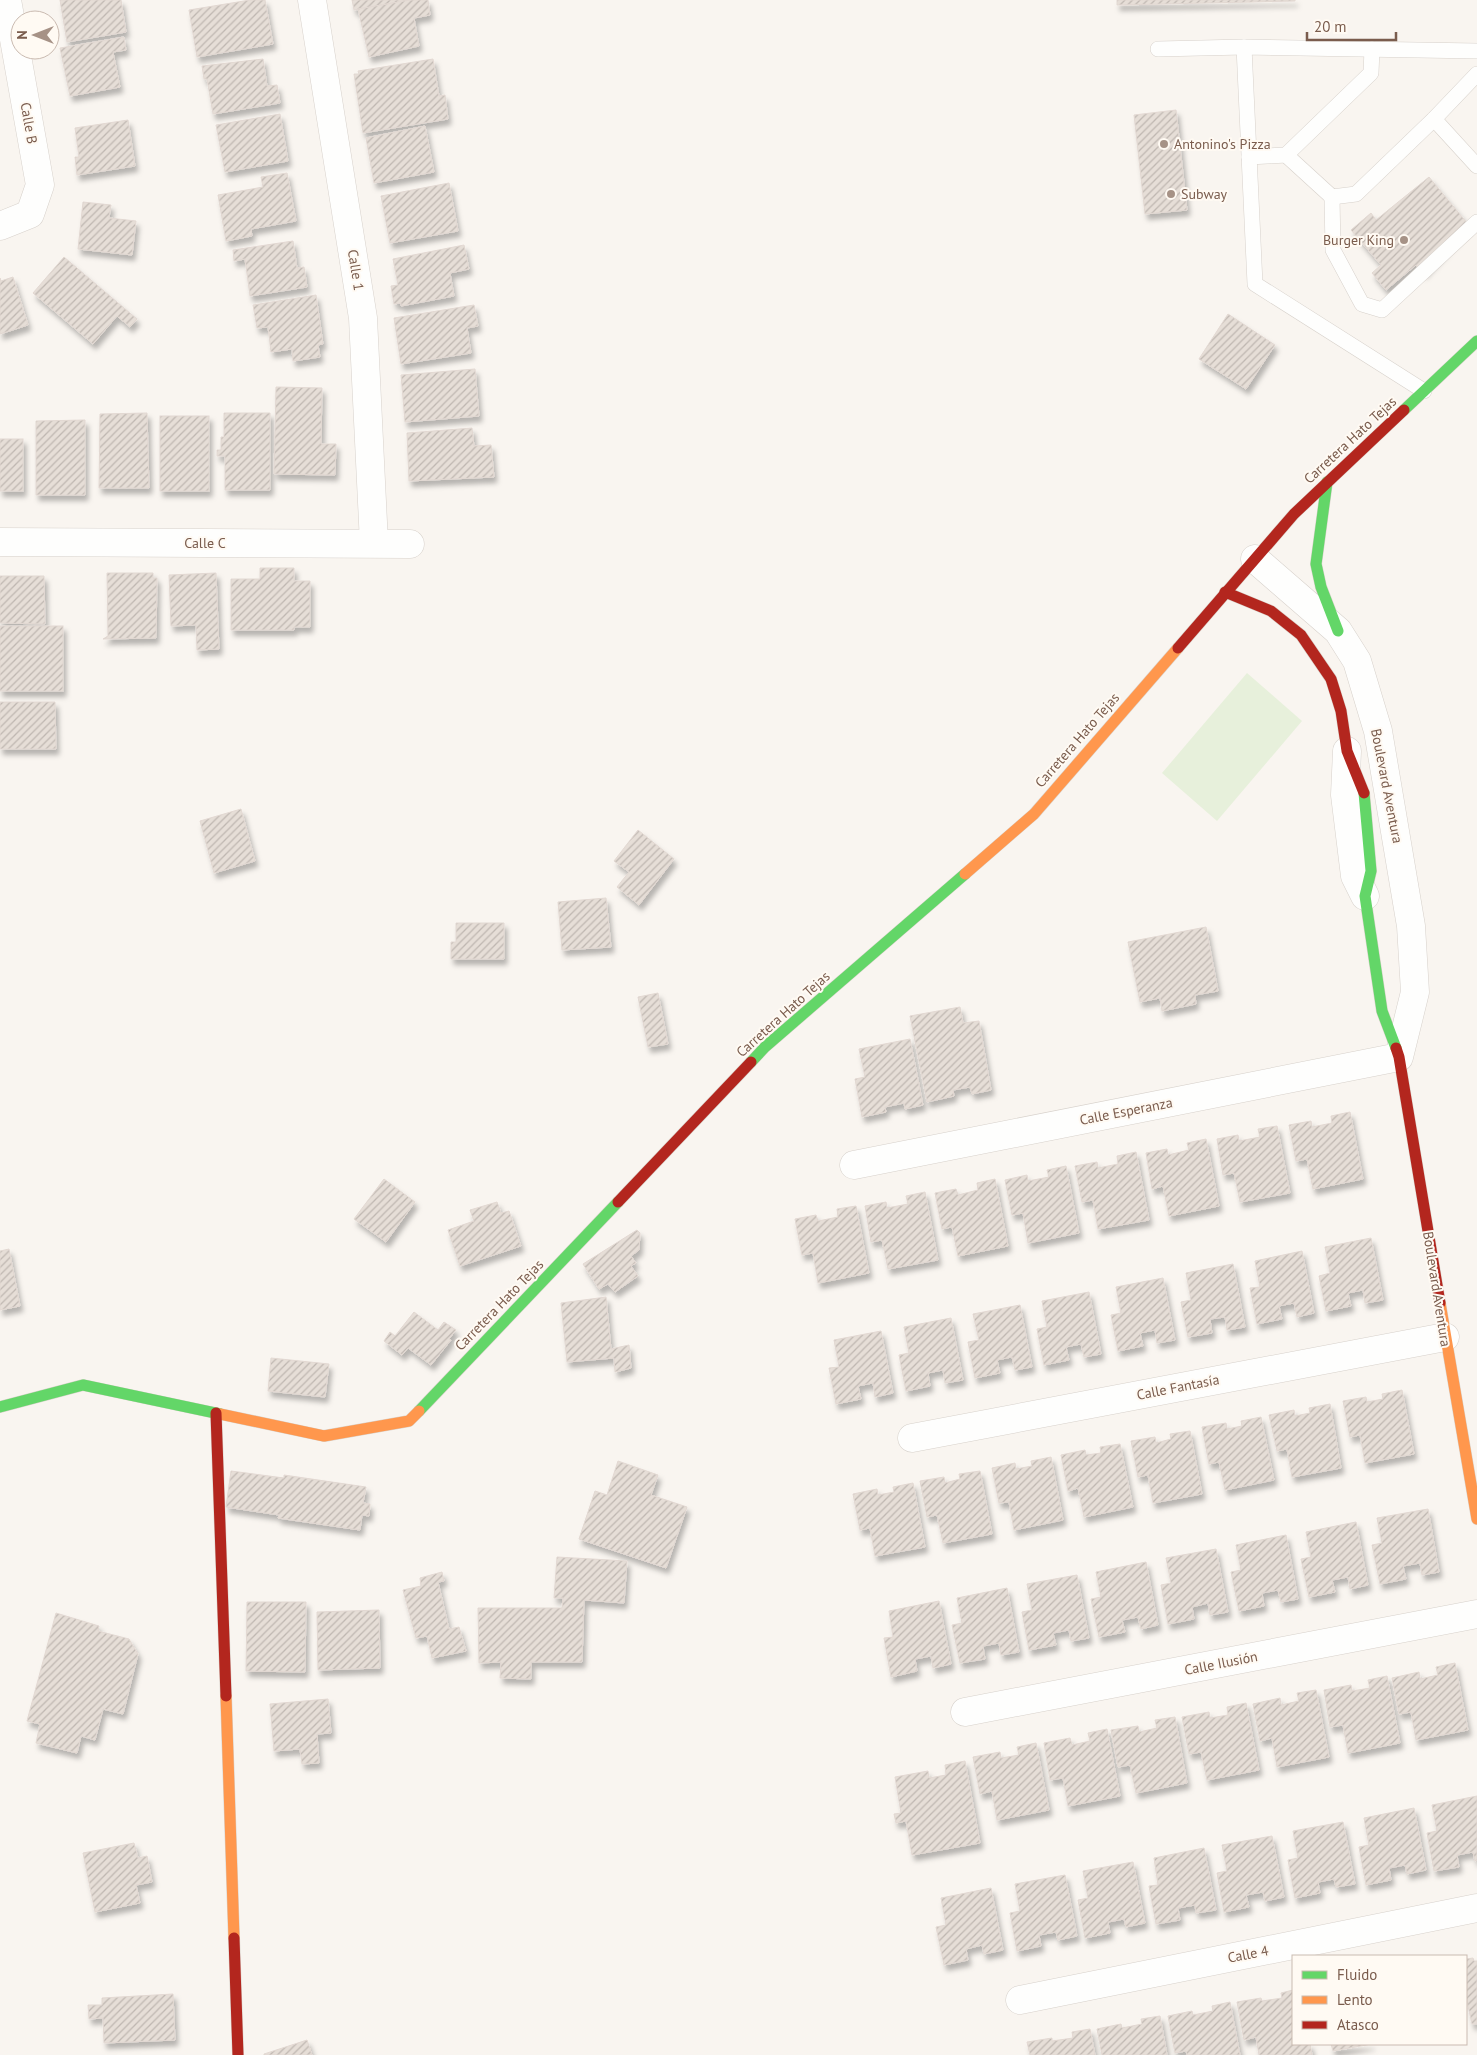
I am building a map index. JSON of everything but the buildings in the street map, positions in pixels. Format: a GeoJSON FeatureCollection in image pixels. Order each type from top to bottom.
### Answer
{"type":"FeatureCollection","features":[{"type":"Feature","properties":{"kind":"street","name":"Calle B"},"geometry":{"type":"LineString","coordinates":[[0,226],[30,214],[40,185],[8,0]]}},
{"type":"Feature","properties":{"kind":"street","name":"Calle 1"},"geometry":{"type":"LineString","coordinates":[[312,0],[363,318],[374,543]]}},
{"type":"Feature","properties":{"kind":"street","name":"Carretera Hato Tejas"},"geometry":{"type":"LineString","coordinates":[[0,1407],[83,1385],[324,1436],[409,1421],[765,1047],[1034,814],[1294,514],[1477,341]]}},
{"type":"Feature","properties":{"kind":"street"},"geometry":{"type":"LineString","coordinates":[[1327,482],[1316,564],[1321,587],[1338,631]]}},
{"type":"Feature","properties":{"kind":"street","name":"Calle C"},"geometry":{"type":"LineString","coordinates":[[0,542],[410,544]]}},
{"type":"Feature","properties":{"kind":"street","name":"Boulevard Aventura"},"geometry":{"type":"LineString","coordinates":[[1255,559],[1338,631],[1357,661],[1378,731],[1411,926],[1415,992],[1399,1057]]}},
{"type":"Feature","properties":{"kind":"street"},"geometry":{"type":"LineString","coordinates":[[1226,592],[1271,611],[1301,635],[1331,679],[1341,711],[1346,744],[1345,795],[1355,876],[1366,896]]}},
{"type":"Feature","properties":{"kind":"street"},"geometry":{"type":"LineString","coordinates":[[1346,744],[1378,731]]}},
{"type":"Feature","properties":{"kind":"street","name":"Boulevard Aventura"},"geometry":{"type":"LineString","coordinates":[[1366,896],[1382,1011],[1399,1057],[1477,1520]]}},
{"type":"Feature","properties":{"kind":"street","name":"Calle Esperanza"},"geometry":{"type":"LineString","coordinates":[[854,1165],[1399,1057]]}},
{"type":"Feature","properties":{"kind":"street","name":"Calle Fantasía"},"geometry":{"type":"LineString","coordinates":[[912,1438],[1445,1337]]}},
{"type":"Feature","properties":{"kind":"street"},"geometry":{"type":"LineString","coordinates":[[216,1413],[238,2055]]}},
{"type":"Feature","properties":{"kind":"street","name":"Calle Ilusión"},"geometry":{"type":"LineString","coordinates":[[965,1712],[1477,1614]]}},
{"type":"Feature","properties":{"kind":"street","name":"Calle 4"},"geometry":{"type":"LineString","coordinates":[[1020,2000],[1477,1908]]}},
{"type":"Feature","properties":{"kind":"lane"},"geometry":{"type":"LineString","coordinates":[[1244,47],[1255,284],[1424,391]]}},
{"type":"Feature","properties":{"kind":"lane"},"geometry":{"type":"LineString","coordinates":[[1158,49],[1244,47],[1477,51]]}},
{"type":"Feature","properties":{"kind":"lane"},"geometry":{"type":"LineString","coordinates":[[1249,157],[1286,155],[1371,73],[1372,49]]}},
{"type":"Feature","properties":{"kind":"lane"},"geometry":{"type":"LineString","coordinates":[[1286,155],[1332,196],[1356,194],[1434,119],[1477,74]]}},
{"type":"Feature","properties":{"kind":"lane"},"geometry":{"type":"LineString","coordinates":[[1434,119],[1477,166]]}},
{"type":"Feature","properties":{"kind":"lane"},"geometry":{"type":"LineString","coordinates":[[1332,196],[1333,250],[1362,304],[1382,310],[1477,222]]}},
{"type":"Feature","properties":{"kind":"green space"},"geometry":{"type":"Polygon","coordinates":[[[1247,673],[1302,721],[1217,821],[1162,773],[1247,673]]]}},
{"type":"Feature","properties":{"kind":"traffic: fast"},"geometry":{"type":"LineString","coordinates":[[1404,410],[1477,341]]}},
{"type":"Feature","properties":{"kind":"traffic: fast"},"geometry":{"type":"LineString","coordinates":[[1327,482],[1316,564],[1321,587],[1338,631]]}},
{"type":"Feature","properties":{"kind":"traffic: fast"},"geometry":{"type":"LineString","coordinates":[[1364,793],[1371,871],[1365,896],[1382,1011],[1396,1048]]}},
{"type":"Feature","properties":{"kind":"traffic: fast"},"geometry":{"type":"LineString","coordinates":[[751,1062],[765,1047],[965,874]]}},
{"type":"Feature","properties":{"kind":"traffic: fast"},"geometry":{"type":"LineString","coordinates":[[419,1411],[618,1202]]}},
{"type":"Feature","properties":{"kind":"traffic: fast"},"geometry":{"type":"LineString","coordinates":[[0,1407],[83,1385],[220,1414]]}},
{"type":"Feature","properties":{"kind":"traffic: slow"},"geometry":{"type":"LineString","coordinates":[[965,874],[1034,814],[1178,648]]}},
{"type":"Feature","properties":{"kind":"traffic: slow"},"geometry":{"type":"LineString","coordinates":[[1440,1303],[1477,1519]]}},
{"type":"Feature","properties":{"kind":"traffic: slow"},"geometry":{"type":"LineString","coordinates":[[220,1414],[324,1436],[409,1421],[419,1411]]}},
{"type":"Feature","properties":{"kind":"traffic: slow"},"geometry":{"type":"LineString","coordinates":[[226,1696],[234,1938]]}},
{"type":"Feature","properties":{"kind":"traffic: jam"},"geometry":{"type":"LineString","coordinates":[[1178,648],[1294,514],[1404,410]]}},
{"type":"Feature","properties":{"kind":"traffic: jam"},"geometry":{"type":"LineString","coordinates":[[1225,592],[1271,611],[1301,635],[1331,679],[1341,711],[1347,751],[1364,793]]}},
{"type":"Feature","properties":{"kind":"traffic: jam"},"geometry":{"type":"LineString","coordinates":[[1396,1048],[1440,1303]]}},
{"type":"Feature","properties":{"kind":"traffic: jam"},"geometry":{"type":"LineString","coordinates":[[618,1202],[751,1062]]}},
{"type":"Feature","properties":{"kind":"traffic: jam"},"geometry":{"type":"LineString","coordinates":[[216,1413],[226,1696]]}},
{"type":"Feature","properties":{"kind":"traffic: jam"},"geometry":{"type":"LineString","coordinates":[[234,1938],[238,2055]]}},
{"type":"Feature","properties":{"kind":"place","name":"Antonino's Pizza"},"geometry":{"type":"Point","coordinates":[1164,144]}},
{"type":"Feature","properties":{"kind":"place","name":"Subway"},"geometry":{"type":"Point","coordinates":[1171,194]}},
{"type":"Feature","properties":{"kind":"place","name":"Burger King"},"geometry":{"type":"Point","coordinates":[1404,240]}}]}
